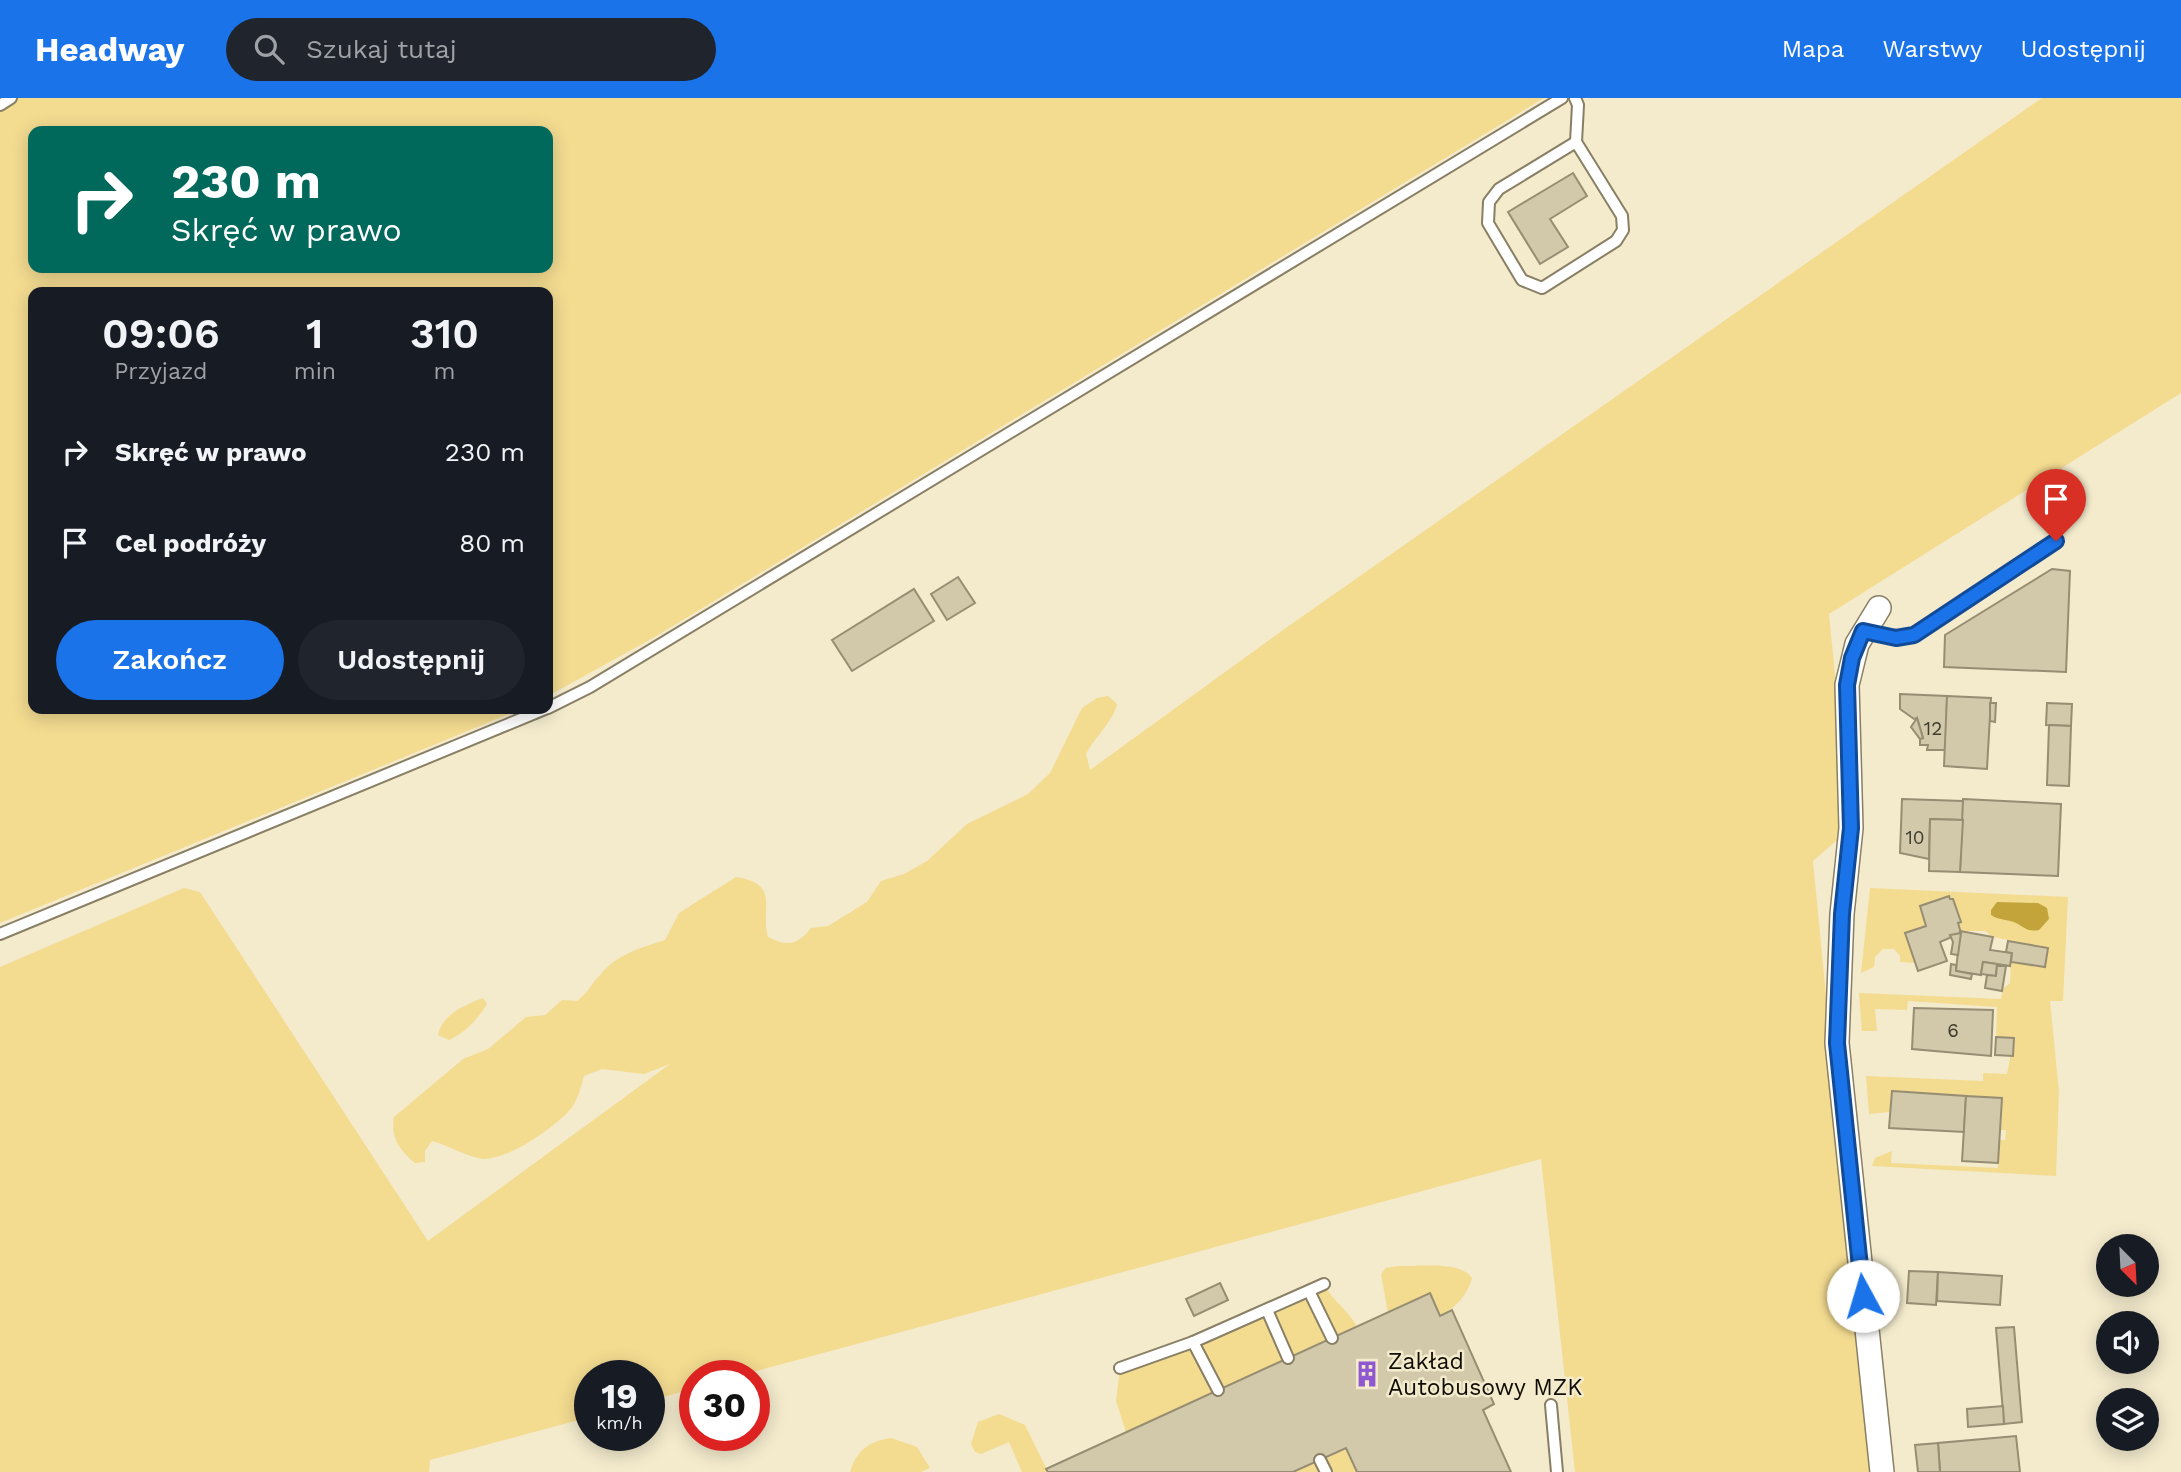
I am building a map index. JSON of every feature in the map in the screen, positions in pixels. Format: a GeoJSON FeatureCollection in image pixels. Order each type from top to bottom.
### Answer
{"type":"FeatureCollection","features":[{"type":"Feature","properties":{"kind":"street"},"geometry":{"type":"LineString","coordinates":[[1879,608],[1863,631],[1852,658],[1847,685],[1851,828],[1842,914],[1837,1043],[1882,1472]]}},
{"type":"Feature","properties":{"kind":"lane"},"geometry":{"type":"LineString","coordinates":[[0,105],[11,98]]}},
{"type":"Feature","properties":{"kind":"lane"},"geometry":{"type":"LineString","coordinates":[[553,705],[590,687],[1562,98]]}},
{"type":"Feature","properties":{"kind":"lane"},"geometry":{"type":"LineString","coordinates":[[1575,98],[1578,105],[1576,142],[1622,216],[1623,230],[1616,241],[1550,286],[1534,286],[1522,279],[1488,223],[1487,208],[1499,190],[1576,142]]}},
{"type":"Feature","properties":{"kind":"lane"},"geometry":{"type":"LineString","coordinates":[[1863,631],[1896,638],[1914,635],[2056,541]]}},
{"type":"Feature","properties":{"kind":"lane"},"geometry":{"type":"LineString","coordinates":[[0,934],[532,714]]}},
{"type":"Feature","properties":{"kind":"lane"},"geometry":{"type":"LineString","coordinates":[[1120,1368],[1193,1342],[1324,1284]]}},
{"type":"Feature","properties":{"kind":"lane"},"geometry":{"type":"LineString","coordinates":[[1310,1291],[1332,1338]]}},
{"type":"Feature","properties":{"kind":"lane"},"geometry":{"type":"LineString","coordinates":[[1267,1310],[1289,1358]]}},
{"type":"Feature","properties":{"kind":"lane"},"geometry":{"type":"LineString","coordinates":[[1193,1342],[1219,1390]]}},
{"type":"Feature","properties":{"kind":"lane"},"geometry":{"type":"LineString","coordinates":[[1551,1405],[1557,1472]]}},
{"type":"Feature","properties":{"kind":"lane"},"geometry":{"type":"LineString","coordinates":[[1320,1460],[1326,1472]]}},
{"type":"Feature","properties":{"kind":"shaded area"},"geometry":{"type":"Polygon","coordinates":[[[0,98],[1544,98],[653,638],[553,693],[553,287],[28,287],[28,714],[509,714],[0,923],[0,98]]]}},
{"type":"Feature","properties":{"kind":"shaded area"},"geometry":{"type":"Polygon","coordinates":[[[2042,98],[2181,98],[2181,393],[1829,614],[1845,775],[1843,835],[1813,861],[1872,1472],[1575,1472],[1541,1159],[770,1367],[770,1360],[679,1360],[679,1393],[665,1396],[665,1360],[574,1360],[574,1421],[430,1460],[429,1472],[0,1472],[0,967],[184,888],[200,892],[428,1241],[670,1064],[644,1074],[602,1069],[584,1076],[569,1111],[541,1134],[505,1154],[494,1158],[478,1158],[432,1141],[425,1151],[425,1162],[415,1163],[397,1143],[393,1131],[394,1117],[463,1059],[488,1049],[526,1017],[545,1015],[562,1000],[577,1001],[614,962],[665,940],[679,913],[736,877],[750,880],[764,891],[768,937],[792,943],[811,928],[828,926],[867,902],[881,881],[904,874],[927,861],[967,824],[1028,794],[1050,773],[1082,708],[1097,698],[1108,696],[1117,704],[1086,754],[1090,770],[1283,630],[2042,98]]]}},
{"type":"Feature","properties":{"kind":"shaded area"},"geometry":{"type":"Polygon","coordinates":[[[1870,888],[2068,897],[2063,1001],[2050,1001],[2059,1092],[2056,1176],[1872,1166],[1875,1158],[1892,1151],[1891,1163],[1998,1168],[2000,1140],[2005,1140],[2006,1130],[2001,1130],[2002,1098],[1892,1091],[1890,1112],[1869,1114],[1866,1076],[1983,1081],[1983,1073],[2007,1074],[2014,1038],[1996,1037],[1997,1007],[1908,1001],[1907,1010],[1875,1009],[1877,1031],[1862,1031],[1859,993],[2001,999],[2003,989],[2010,983],[2011,962],[2045,967],[2048,948],[1993,937],[1985,931],[1960,931],[1958,923],[1961,922],[1953,899],[1948,896],[1920,906],[1926,926],[1905,933],[1915,963],[1900,962],[1900,956],[1894,949],[1883,949],[1875,957],[1874,967],[1861,973],[1870,888]]]}},
{"type":"Feature","properties":{"kind":"shaded area"},"geometry":{"type":"Polygon","coordinates":[[[1997,902],[2038,903],[2047,908],[2049,919],[2039,930],[2029,930],[1991,915],[1997,902]]]}},
{"type":"Feature","properties":{"kind":"shaded area"},"geometry":{"type":"Polygon","coordinates":[[[483,998],[487,1004],[466,1029],[449,1040],[438,1035],[449,1016],[483,998]]]}},
{"type":"Feature","properties":{"kind":"shaded area"},"geometry":{"type":"Polygon","coordinates":[[[1448,1267],[1466,1272],[1472,1278],[1460,1300],[1440,1316],[1430,1294],[1388,1313],[1381,1274],[1386,1268],[1448,1267]]]}},
{"type":"Feature","properties":{"kind":"shaded area"},"geometry":{"type":"Polygon","coordinates":[[[1324,1284],[1357,1327],[1126,1432],[1116,1401],[1120,1368],[1324,1284]]]}},
{"type":"Feature","properties":{"kind":"shaded area"},"geometry":{"type":"Polygon","coordinates":[[[999,1414],[1025,1425],[1048,1472],[1022,1472],[1009,1442],[981,1454],[975,1452],[971,1444],[978,1422],[999,1414]]]}},
{"type":"Feature","properties":{"kind":"shaded area"},"geometry":{"type":"Polygon","coordinates":[[[891,1438],[917,1447],[930,1468],[921,1472],[850,1472],[856,1458],[865,1448],[891,1438]]]}},
{"type":"Feature","properties":{"kind":"shaded area"},"geometry":{"type":"Polygon","coordinates":[[[1346,1448],[1357,1472],[1294,1472],[1346,1448]]]}},
{"type":"Feature","properties":{"kind":"building"},"geometry":{"type":"Polygon","coordinates":[[[1573,173],[1587,196],[1550,219],[1568,247],[1540,264],[1508,212],[1573,173]]]}},
{"type":"Feature","properties":{"kind":"building"},"geometry":{"type":"Polygon","coordinates":[[[2052,569],[2070,571],[2066,672],[1944,667],[1945,635],[2052,569]]]}},
{"type":"Feature","properties":{"kind":"building"},"geometry":{"type":"Polygon","coordinates":[[[958,577],[975,603],[947,620],[931,594],[958,577]]]}},
{"type":"Feature","properties":{"kind":"building"},"geometry":{"type":"Polygon","coordinates":[[[914,589],[934,621],[852,671],[832,640],[914,589]]]}},
{"type":"Feature","properties":{"kind":"building"},"geometry":{"type":"Polygon","coordinates":[[[1900,694],[1947,696],[1946,750],[1927,750],[1928,745],[1920,745],[1920,739],[1923,738],[1917,718],[1914,719],[1900,709],[1900,694]]]}},
{"type":"Feature","properties":{"kind":"building"},"geometry":{"type":"Polygon","coordinates":[[[1947,696],[1991,698],[1987,769],[1944,766],[1947,696]]]}},
{"type":"Feature","properties":{"kind":"building"},"geometry":{"type":"Polygon","coordinates":[[[1990,703],[1996,703],[1995,722],[1990,721],[1990,703]]]}},
{"type":"Feature","properties":{"kind":"building"},"geometry":{"type":"Polygon","coordinates":[[[2047,703],[2072,704],[2071,726],[2046,725],[2047,703]]]}},
{"type":"Feature","properties":{"kind":"building"},"geometry":{"type":"Polygon","coordinates":[[[1917,718],[1923,738],[1920,739],[1911,727],[1917,718]]]}},
{"type":"Feature","properties":{"kind":"building"},"geometry":{"type":"Polygon","coordinates":[[[2049,725],[2071,726],[2069,786],[2047,785],[2049,725]]]}},
{"type":"Feature","properties":{"kind":"building"},"geometry":{"type":"Polygon","coordinates":[[[1902,799],[1963,801],[1963,820],[1930,819],[1929,859],[1900,853],[1902,799]]]}},
{"type":"Feature","properties":{"kind":"building"},"geometry":{"type":"Polygon","coordinates":[[[1963,799],[2061,804],[2058,876],[1960,872],[1963,799]]]}},
{"type":"Feature","properties":{"kind":"building"},"geometry":{"type":"Polygon","coordinates":[[[1930,819],[1963,820],[1960,872],[1929,871],[1930,819]]]}},
{"type":"Feature","properties":{"kind":"building"},"geometry":{"type":"Polygon","coordinates":[[[1949,896],[1953,899],[1961,922],[1958,923],[1961,933],[1940,942],[1947,961],[1918,971],[1905,933],[1926,926],[1920,906],[1949,896]]]}},
{"type":"Feature","properties":{"kind":"building"},"geometry":{"type":"Polygon","coordinates":[[[1960,931],[1993,937],[1990,950],[2012,953],[2010,966],[1983,962],[1981,975],[1956,971],[1960,931]]]}},
{"type":"Feature","properties":{"kind":"building"},"geometry":{"type":"Polygon","coordinates":[[[1961,933],[1958,955],[1951,954],[1953,942],[1950,935],[1961,933]]]}},
{"type":"Feature","properties":{"kind":"building"},"geometry":{"type":"Polygon","coordinates":[[[2008,941],[2048,948],[2045,967],[2011,962],[2012,953],[2006,952],[2008,941]]]}},
{"type":"Feature","properties":{"kind":"building"},"geometry":{"type":"Polygon","coordinates":[[[1983,962],[1997,964],[1996,976],[1981,974],[1983,962]]]}},
{"type":"Feature","properties":{"kind":"building"},"geometry":{"type":"Polygon","coordinates":[[[1951,964],[1956,965],[1956,971],[1972,974],[1971,979],[1950,975],[1951,964]]]}},
{"type":"Feature","properties":{"kind":"building"},"geometry":{"type":"Polygon","coordinates":[[[1997,966],[2006,966],[2002,991],[1985,988],[1987,975],[1996,976],[1997,966]]]}},
{"type":"Feature","properties":{"kind":"building"},"geometry":{"type":"Polygon","coordinates":[[[1914,1008],[1993,1010],[1991,1056],[1912,1049],[1914,1008]]]}},
{"type":"Feature","properties":{"kind":"building"},"geometry":{"type":"Polygon","coordinates":[[[1996,1037],[2014,1038],[2013,1056],[1995,1055],[1996,1037]]]}},
{"type":"Feature","properties":{"kind":"building"},"geometry":{"type":"Polygon","coordinates":[[[1892,1091],[1966,1096],[1964,1132],[1889,1128],[1892,1091]]]}},
{"type":"Feature","properties":{"kind":"building"},"geometry":{"type":"Polygon","coordinates":[[[1966,1096],[2002,1098],[1998,1163],[1962,1161],[1966,1096]]]}},
{"type":"Feature","properties":{"kind":"building"},"geometry":{"type":"Polygon","coordinates":[[[1909,1271],[1938,1272],[1936,1305],[1907,1303],[1909,1271]]]}},
{"type":"Feature","properties":{"kind":"building"},"geometry":{"type":"Polygon","coordinates":[[[1938,1272],[2002,1276],[2000,1305],[1937,1301],[1938,1272]]]}},
{"type":"Feature","properties":{"kind":"building"},"geometry":{"type":"Polygon","coordinates":[[[1220,1283],[1228,1300],[1194,1316],[1186,1299],[1220,1283]]]}},
{"type":"Feature","properties":{"kind":"building","name":"Zakład Autobusowy MZK"},"geometry":{"type":"Polygon","coordinates":[[[1430,1293],[1440,1316],[1452,1310],[1494,1404],[1483,1410],[1511,1472],[1357,1472],[1346,1448],[1293,1472],[1048,1472],[1046,1469],[1430,1293]]]}},
{"type":"Feature","properties":{"kind":"building"},"geometry":{"type":"Polygon","coordinates":[[[2014,1327],[2022,1422],[2004,1424],[1996,1328],[2014,1327]]]}},
{"type":"Feature","properties":{"kind":"building"},"geometry":{"type":"Polygon","coordinates":[[[2003,1406],[2004,1424],[1968,1427],[1967,1409],[2003,1406]]]}},
{"type":"Feature","properties":{"kind":"building"},"geometry":{"type":"Polygon","coordinates":[[[2016,1436],[2020,1472],[1940,1472],[1938,1443],[2016,1436]]]}},
{"type":"Feature","properties":{"kind":"building"},"geometry":{"type":"Polygon","coordinates":[[[1938,1443],[1940,1472],[1918,1472],[1915,1445],[1938,1443]]]}},
{"type":"Feature","properties":{"kind":"place","name":"Zakład Autobusowy MZK"},"geometry":{"type":"Point","coordinates":[1367,1374]}},
{"type":"Feature","properties":{"kind":"route"},"geometry":{"type":"LineString","coordinates":[[1863,1296],[1837,1043],[1842,914],[1851,828],[1847,685],[1852,658],[1863,631],[1896,638],[1914,635],[2056,541]]}}]}
